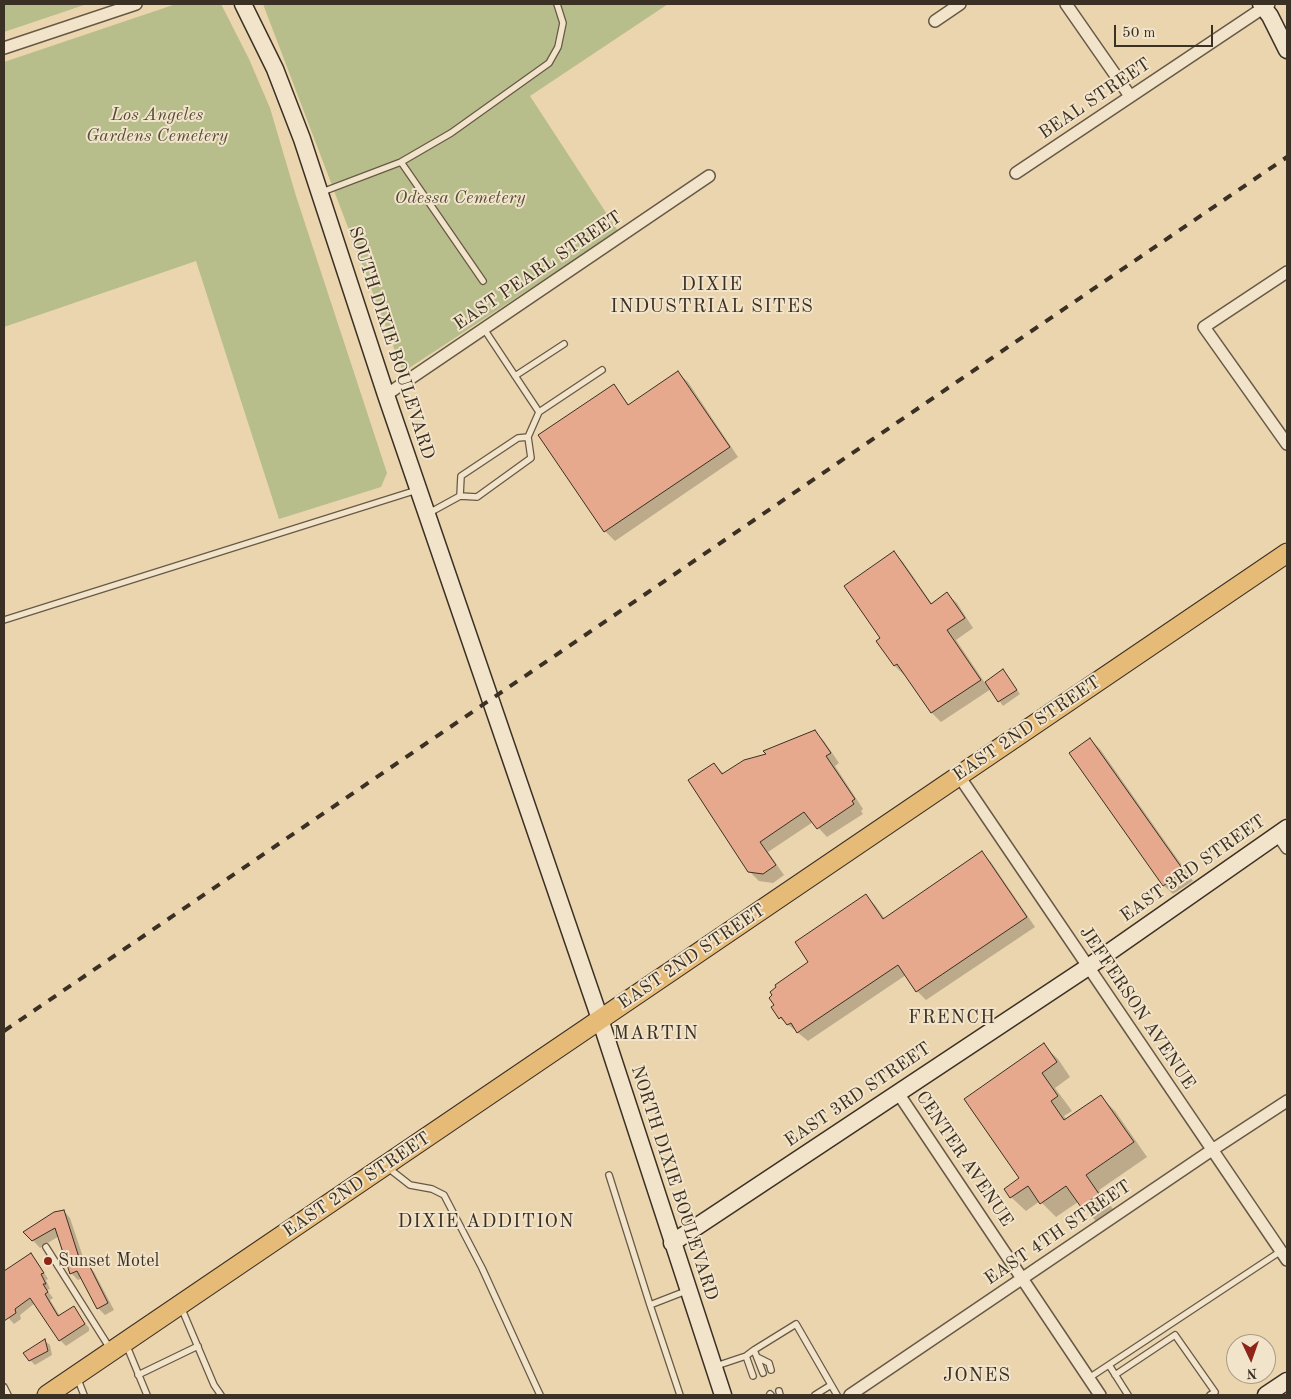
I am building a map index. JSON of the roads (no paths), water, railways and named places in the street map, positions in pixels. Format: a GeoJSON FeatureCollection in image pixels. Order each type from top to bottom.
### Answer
{"type":"FeatureCollection","features":[{"type":"Feature","properties":{"kind":"main road","name":"SOUTH DIXIE BOULEVARD"},"geometry":{"type":"LineString","coordinates":[[243,4],[287,98],[386,395],[491,700]]}},
{"type":"Feature","properties":{"kind":"main road"},"geometry":{"type":"LineString","coordinates":[[1264,5],[1287,50]]}},
{"type":"Feature","properties":{"kind":"main road","name":"EAST 2ND STREET"},"geometry":{"type":"LineString","coordinates":[[47,1395],[1287,553]]}},
{"type":"Feature","properties":{"kind":"main road","name":"NORTH DIXIE BOULEVARD"},"geometry":{"type":"LineString","coordinates":[[491,700],[600,1019],[723,1395]]}},
{"type":"Feature","properties":{"kind":"main road","name":"EAST 3RD STREET"},"geometry":{"type":"LineString","coordinates":[[672,1243],[1284,837]]}},
{"type":"Feature","properties":{"kind":"main road"},"geometry":{"type":"LineString","coordinates":[[1266,1395],[1287,1381]]}},
{"type":"Feature","properties":{"kind":"street"},"geometry":{"type":"LineString","coordinates":[[4,48],[136,4]]}},
{"type":"Feature","properties":{"kind":"street"},"geometry":{"type":"LineString","coordinates":[[934,21],[960,4]]}},
{"type":"Feature","properties":{"kind":"street"},"geometry":{"type":"LineString","coordinates":[[1066,4],[1130,96]]}},
{"type":"Feature","properties":{"kind":"street","name":"BEAL STREET"},"geometry":{"type":"LineString","coordinates":[[1016,173],[1264,5]]}},
{"type":"Feature","properties":{"kind":"street","name":"EAST PEARL STREET"},"geometry":{"type":"LineString","coordinates":[[386,395],[709,176]]}},
{"type":"Feature","properties":{"kind":"street"},"geometry":{"type":"LineString","coordinates":[[1287,272],[1204,327],[1287,444]]}},
{"type":"Feature","properties":{"kind":"street","name":"JEFFERSON AVENUE"},"geometry":{"type":"LineString","coordinates":[[959,776],[1284,1256]]}},
{"type":"Feature","properties":{"kind":"street","name":"CENTER AVENUE"},"geometry":{"type":"LineString","coordinates":[[898,1093],[1100,1395]]}},
{"type":"Feature","properties":{"kind":"street","name":"EAST 4TH STREET"},"geometry":{"type":"LineString","coordinates":[[850,1395],[1287,1101]]}},
{"type":"Feature","properties":{"kind":"lane"},"geometry":{"type":"LineString","coordinates":[[320,193],[401,162],[451,133],[549,63],[558,48],[563,23],[557,4]]}},
{"type":"Feature","properties":{"kind":"lane"},"geometry":{"type":"LineString","coordinates":[[401,162],[483,281]]}},
{"type":"Feature","properties":{"kind":"lane"},"geometry":{"type":"LineString","coordinates":[[484,329],[538,412]]}},
{"type":"Feature","properties":{"kind":"lane"},"geometry":{"type":"LineString","coordinates":[[515,376],[564,344]]}},
{"type":"Feature","properties":{"kind":"lane"},"geometry":{"type":"LineString","coordinates":[[427,514],[460,496],[477,497],[531,458],[528,437],[538,412],[602,370]]}},
{"type":"Feature","properties":{"kind":"lane"},"geometry":{"type":"LineString","coordinates":[[460,496],[461,476],[518,438],[528,437]]}},
{"type":"Feature","properties":{"kind":"lane"},"geometry":{"type":"LineString","coordinates":[[4,620],[418,489]]}},
{"type":"Feature","properties":{"kind":"lane"},"geometry":{"type":"LineString","coordinates":[[385,1166],[410,1186],[432,1189],[444,1195],[482,1268],[540,1395]]}},
{"type":"Feature","properties":{"kind":"lane"},"geometry":{"type":"LineString","coordinates":[[609,1176],[680,1395]]}},
{"type":"Feature","properties":{"kind":"lane"},"geometry":{"type":"LineString","coordinates":[[46,1248],[138,1374],[147,1395]]}},
{"type":"Feature","properties":{"kind":"lane"},"geometry":{"type":"LineString","coordinates":[[1089,1378],[1168,1326],[1284,1256]]}},
{"type":"Feature","properties":{"kind":"lane"},"geometry":{"type":"LineString","coordinates":[[650,1305],[688,1291]]}},
{"type":"Feature","properties":{"kind":"lane"},"geometry":{"type":"LineString","coordinates":[[180,1305],[214,1385],[221,1395]]}},
{"type":"Feature","properties":{"kind":"lane"},"geometry":{"type":"LineString","coordinates":[[713,1367],[746,1356],[796,1324],[837,1395]]}},
{"type":"Feature","properties":{"kind":"lane"},"geometry":{"type":"LineString","coordinates":[[1168,1326],[1215,1392],[1210,1395]]}},
{"type":"Feature","properties":{"kind":"lane"},"geometry":{"type":"LineString","coordinates":[[1115,1375],[1175,1335]]}},
{"type":"Feature","properties":{"kind":"lane"},"geometry":{"type":"LineString","coordinates":[[138,1374],[198,1346]]}},
{"type":"Feature","properties":{"kind":"lane"},"geometry":{"type":"LineString","coordinates":[[754,1350],[763,1373]]}},
{"type":"Feature","properties":{"kind":"lane"},"geometry":{"type":"LineString","coordinates":[[746,1356],[753,1376]]}},
{"type":"Feature","properties":{"kind":"lane"},"geometry":{"type":"LineString","coordinates":[[757,1357],[769,1364],[771,1370]]}},
{"type":"Feature","properties":{"kind":"lane"},"geometry":{"type":"LineString","coordinates":[[1109,1366],[1128,1395]]}},
{"type":"Feature","properties":{"kind":"lane"},"geometry":{"type":"LineString","coordinates":[[76,1375],[84,1395]]}},
{"type":"Feature","properties":{"kind":"lane"},"geometry":{"type":"LineString","coordinates":[[815,1395],[831,1385]]}},
{"type":"Feature","properties":{"kind":"lane"},"geometry":{"type":"LineString","coordinates":[[4,1387],[8,1395]]}},
{"type":"Feature","properties":{"kind":"railway"},"geometry":{"type":"LineString","coordinates":[[4,1031],[1287,157]]}},
{"type":"Feature","properties":{"kind":"place","name":"Sunset Motel"},"geometry":{"type":"Point","coordinates":[48,1261]}},
{"type":"Feature","properties":{"kind":"district","name":"DIXIE INDUSTRIAL SITES"},"geometry":{"type":"Point","coordinates":[712,296]}},
{"type":"Feature","properties":{"kind":"district","name":"FRENCH"},"geometry":{"type":"Point","coordinates":[952,1018]}},
{"type":"Feature","properties":{"kind":"district","name":"MARTIN"},"geometry":{"type":"Point","coordinates":[656,1034]}},
{"type":"Feature","properties":{"kind":"district","name":"DIXIE ADDITION"},"geometry":{"type":"Point","coordinates":[486,1222]}},
{"type":"Feature","properties":{"kind":"district","name":"JONES"},"geometry":{"type":"Point","coordinates":[977,1376]}},
{"type":"Feature","properties":{"kind":"park label","name":"Los Angeles Gardens Cemetery"},"geometry":{"type":"Point","coordinates":[157,125]}},
{"type":"Feature","properties":{"kind":"park label","name":"Odessa Cemetery"},"geometry":{"type":"Point","coordinates":[460,198]}}]}
